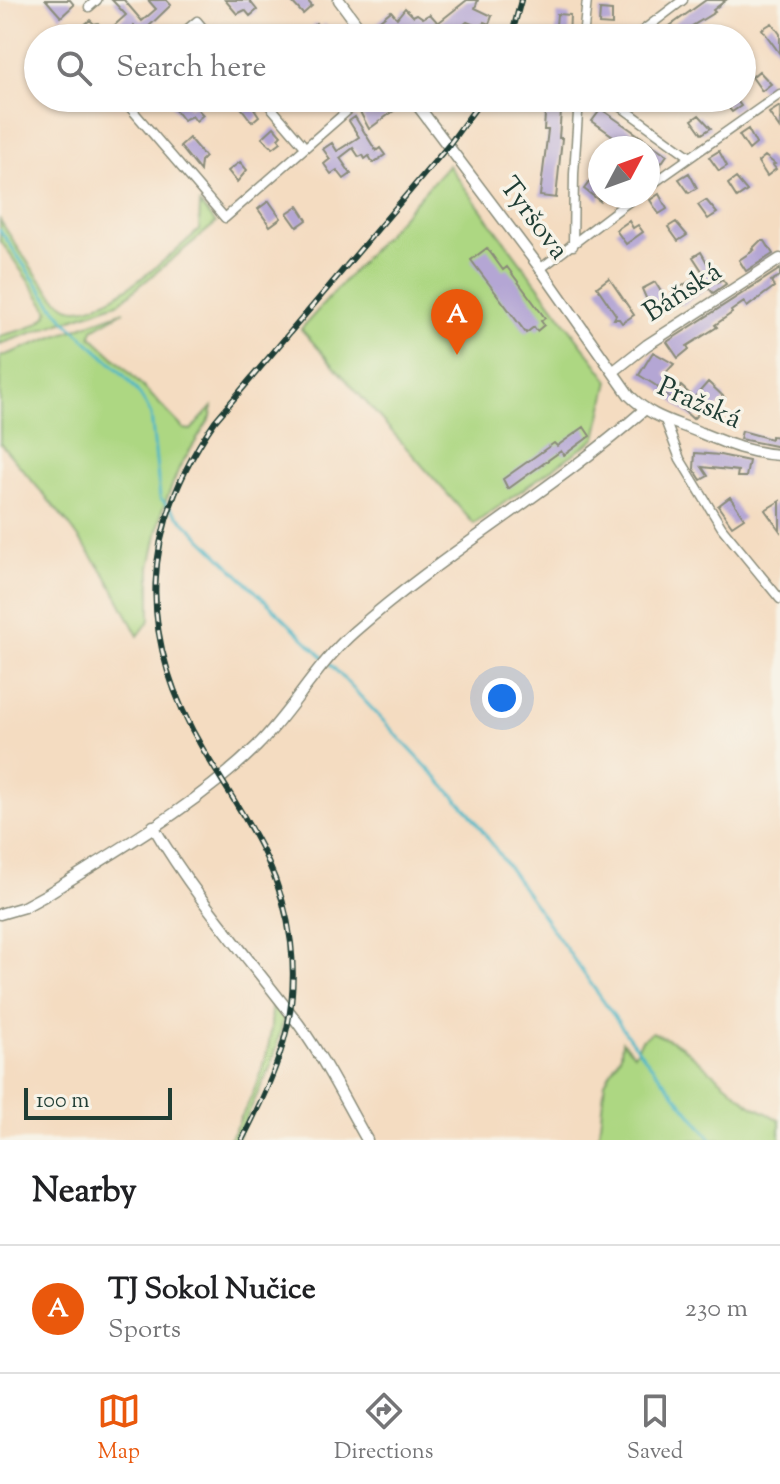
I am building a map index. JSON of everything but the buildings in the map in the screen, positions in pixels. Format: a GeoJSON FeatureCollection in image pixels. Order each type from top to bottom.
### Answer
{"type":"FeatureCollection","features":[{"type":"Feature","properties":{"kind":"street"},"geometry":{"type":"LineString","coordinates":[[89,7],[97,0]]}},
{"type":"Feature","properties":{"kind":"street"},"geometry":{"type":"LineString","coordinates":[[339,0],[357,24]]}},
{"type":"Feature","properties":{"kind":"street"},"geometry":{"type":"LineString","coordinates":[[584,24],[587,0]]}},
{"type":"Feature","properties":{"kind":"street"},"geometry":{"type":"LineString","coordinates":[[651,24],[683,0]]}},
{"type":"Feature","properties":{"kind":"street"},"geometry":{"type":"LineString","coordinates":[[756,110],[780,94]]}},
{"type":"Feature","properties":{"kind":"street"},"geometry":{"type":"LineString","coordinates":[[134,112],[225,218],[346,112]]}},
{"type":"Feature","properties":{"kind":"street"},"geometry":{"type":"LineString","coordinates":[[275,112],[305,147]]}},
{"type":"Feature","properties":{"kind":"street","name":"Tyršova"},"geometry":{"type":"LineString","coordinates":[[422,112],[614,371]]}},
{"type":"Feature","properties":{"kind":"street"},"geometry":{"type":"LineString","coordinates":[[573,246],[578,112]]}},
{"type":"Feature","properties":{"kind":"street"},"geometry":{"type":"LineString","coordinates":[[628,112],[689,156]]}},
{"type":"Feature","properties":{"kind":"street"},"geometry":{"type":"LineString","coordinates":[[660,178],[754,112]]}},
{"type":"Feature","properties":{"kind":"street"},"geometry":{"type":"LineString","coordinates":[[540,269],[621,208]]}},
{"type":"Feature","properties":{"kind":"street","name":"Báňská"},"geometry":{"type":"LineString","coordinates":[[614,371],[647,345],[780,259]]}},
{"type":"Feature","properties":{"kind":"street","name":"Pražská"},"geometry":{"type":"LineString","coordinates":[[614,371],[629,395],[644,410],[746,451],[780,455]]}},
{"type":"Feature","properties":{"kind":"street"},"geometry":{"type":"LineString","coordinates":[[0,914],[24,907],[44,896],[221,778],[258,745],[330,654],[410,587],[604,446],[644,410]]}},
{"type":"Feature","properties":{"kind":"street"},"geometry":{"type":"LineString","coordinates":[[665,420],[680,459],[722,528],[780,599]]}},
{"type":"Feature","properties":{"kind":"street"},"geometry":{"type":"LineString","coordinates":[[153,826],[210,909],[291,1014],[367,1140]]}},
{"type":"Feature","properties":{"kind":"green space"},"geometry":{"type":"Polygon","coordinates":[[[448,165],[609,381],[596,438],[474,524],[301,329],[448,165]]]}},
{"type":"Feature","properties":{"kind":"green space"},"geometry":{"type":"Polygon","coordinates":[[[200,204],[216,223],[120,302],[0,344],[0,336],[35,325],[49,311],[0,240],[0,220],[47,288],[64,305],[78,309],[114,296],[173,253],[199,230],[200,204]]]}},
{"type":"Feature","properties":{"kind":"green space"},"geometry":{"type":"Polygon","coordinates":[[[124,311],[93,329],[91,336],[184,429],[191,430],[212,407],[211,417],[179,468],[162,511],[150,567],[150,620],[138,636],[107,577],[68,523],[0,443],[0,357],[124,311]]]}},
{"type":"Feature","properties":{"kind":"green space"},"geometry":{"type":"Polygon","coordinates":[[[271,1007],[284,1018],[272,1063],[236,1140],[229,1140],[260,1076],[269,1042],[271,1007]]]}},
{"type":"Feature","properties":{"kind":"green space"},"geometry":{"type":"Polygon","coordinates":[[[652,1032],[680,1045],[751,1105],[780,1120],[780,1140],[598,1140],[605,1082],[621,1054],[622,1041],[634,1054],[642,1040],[652,1032]]]}},
{"type":"Feature","properties":{"kind":"waterway"},"geometry":{"type":"LineString","coordinates":[[0,230],[56,310],[124,376],[144,401],[151,415],[160,498],[324,658]]}},
{"type":"Feature","properties":{"kind":"waterway"},"geometry":{"type":"LineString","coordinates":[[329,663],[470,813],[633,1043],[712,1140]]}},
{"type":"Feature","properties":{"kind":"railway"},"geometry":{"type":"LineString","coordinates":[[515,24],[521,0]]}},
{"type":"Feature","properties":{"kind":"railway"},"geometry":{"type":"LineString","coordinates":[[242,1140],[283,1045],[292,997],[291,943],[286,915],[270,865],[204,751],[182,708],[166,666],[158,625],[156,584],[160,543],[172,503],[190,462],[215,421],[448,146],[473,112]]}},
{"type":"Feature","properties":{"kind":"place","name":"TJ Sokol Nučice"},"geometry":{"type":"Point","coordinates":[457,355]}}]}
